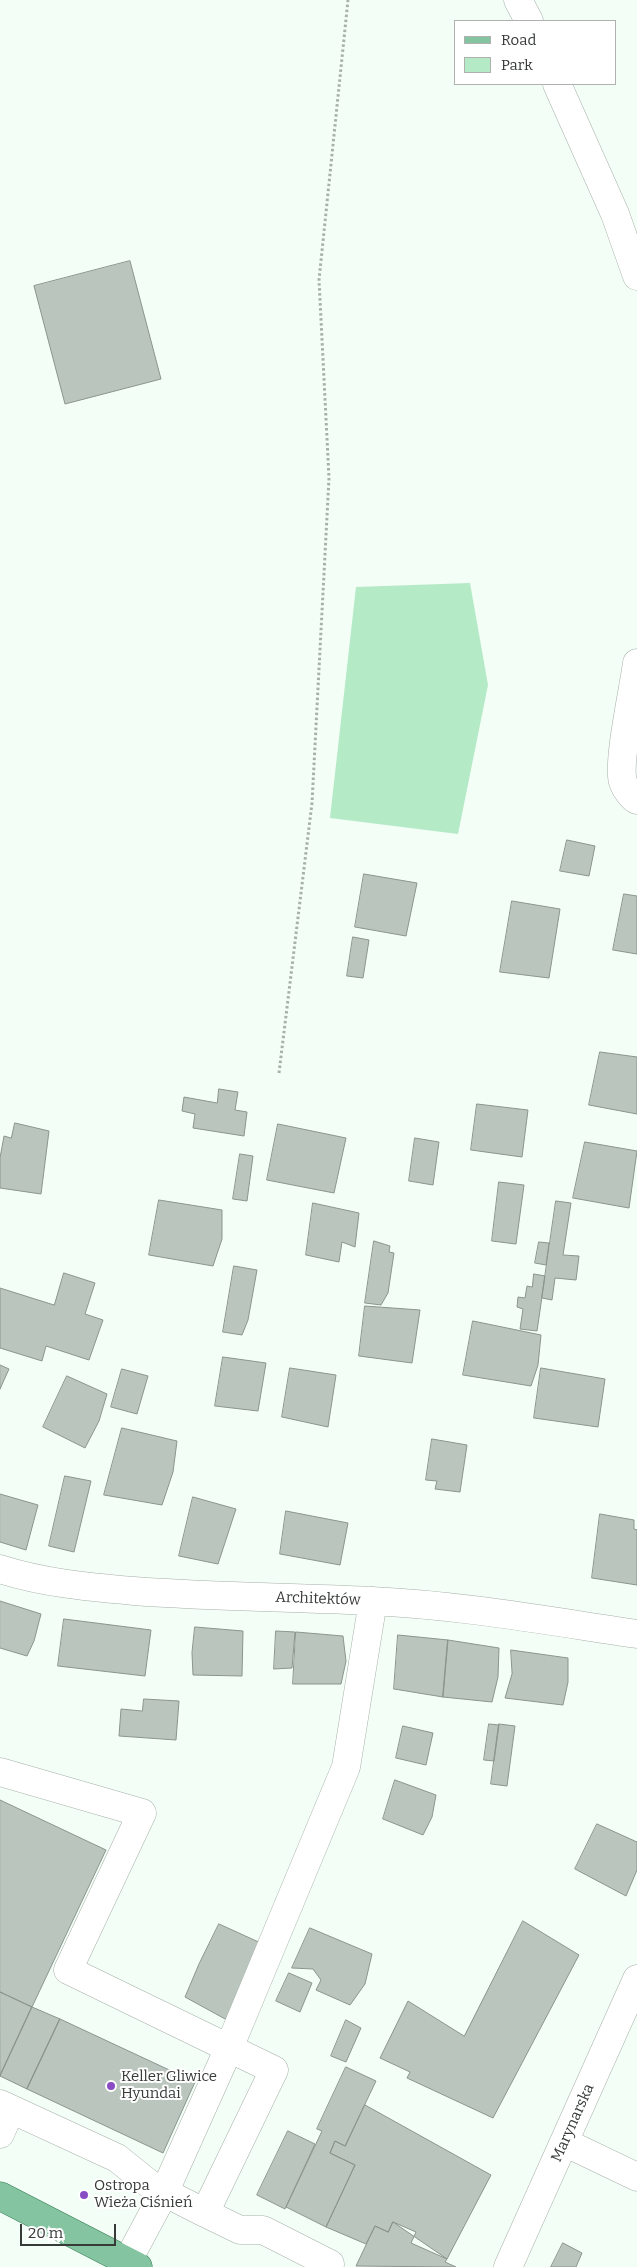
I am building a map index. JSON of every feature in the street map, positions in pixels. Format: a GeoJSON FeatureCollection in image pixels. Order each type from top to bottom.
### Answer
{"type":"FeatureCollection","features":[{"type":"Feature","properties":{"kind":"main road"},"geometry":{"type":"LineString","coordinates":[[0,2196],[132,2264]]}},
{"type":"Feature","properties":{"kind":"street"},"geometry":{"type":"LineString","coordinates":[[518,0],[528,20]]}},
{"type":"Feature","properties":{"kind":"street"},"geometry":{"type":"LineString","coordinates":[[557,85],[615,214],[637,276]]}},
{"type":"Feature","properties":{"kind":"street"},"geometry":{"type":"LineString","coordinates":[[637,663],[623,750],[622,782],[633,798],[637,800]]}},
{"type":"Feature","properties":{"kind":"street","name":"Architektów"},"geometry":{"type":"LineString","coordinates":[[0,1569],[28,1578],[84,1586],[163,1593],[373,1601],[488,1611],[637,1634]]}},
{"type":"Feature","properties":{"kind":"street"},"geometry":{"type":"LineString","coordinates":[[132,2264],[229,2048],[346,1768],[373,1601]]}},
{"type":"Feature","properties":{"kind":"street"},"geometry":{"type":"LineString","coordinates":[[0,1772],[142,1813],[68,1970],[274,2070],[205,2213]]}},
{"type":"Feature","properties":{"kind":"street","name":"Marynarska"},"geometry":{"type":"LineString","coordinates":[[508,2267],[637,1979]]}},
{"type":"Feature","properties":{"kind":"street"},"geometry":{"type":"LineString","coordinates":[[0,2134],[6,2107],[117,2158],[164,2193],[240,2230],[263,2230],[330,2266]]}},
{"type":"Feature","properties":{"kind":"street"},"geometry":{"type":"LineString","coordinates":[[564,2142],[637,2177]]}},
{"type":"Feature","properties":{"kind":"path"},"geometry":{"type":"LineString","coordinates":[[279,1074],[312,803],[329,478],[319,280],[348,0]]}},
{"type":"Feature","properties":{"kind":"green space"},"geometry":{"type":"Polygon","coordinates":[[[470,583],[488,685],[458,834],[330,818],[356,587],[470,583]]]}},
{"type":"Feature","properties":{"kind":"building"},"geometry":{"type":"Polygon","coordinates":[[[130,261],[161,379],[65,404],[34,286],[130,261]]]}},
{"type":"Feature","properties":{"kind":"building"},"geometry":{"type":"Polygon","coordinates":[[[567,840],[595,846],[589,876],[560,871],[567,840]]]}},
{"type":"Feature","properties":{"kind":"building"},"geometry":{"type":"Polygon","coordinates":[[[364,874],[417,883],[406,936],[355,927],[364,874]]]}},
{"type":"Feature","properties":{"kind":"building"},"geometry":{"type":"Polygon","coordinates":[[[624,894],[637,896],[637,954],[613,950],[624,894]]]}},
{"type":"Feature","properties":{"kind":"building"},"geometry":{"type":"Polygon","coordinates":[[[512,901],[560,909],[549,978],[500,972],[512,901]]]}},
{"type":"Feature","properties":{"kind":"building"},"geometry":{"type":"Polygon","coordinates":[[[353,937],[369,940],[363,978],[347,976],[353,937]]]}},
{"type":"Feature","properties":{"kind":"building"},"geometry":{"type":"Polygon","coordinates":[[[600,1052],[637,1057],[637,1114],[589,1105],[600,1052]]]}},
{"type":"Feature","properties":{"kind":"building"},"geometry":{"type":"Polygon","coordinates":[[[219,1089],[238,1092],[235,1110],[247,1112],[244,1136],[193,1128],[195,1114],[182,1111],[184,1097],[217,1103],[219,1089]]]}},
{"type":"Feature","properties":{"kind":"building"},"geometry":{"type":"Polygon","coordinates":[[[477,1104],[528,1110],[522,1157],[471,1150],[477,1104]]]}},
{"type":"Feature","properties":{"kind":"building"},"geometry":{"type":"Polygon","coordinates":[[[15,1123],[49,1131],[41,1194],[0,1188],[0,1158],[4,1136],[11,1138],[15,1123]]]}},
{"type":"Feature","properties":{"kind":"building"},"geometry":{"type":"Polygon","coordinates":[[[278,1124],[346,1138],[334,1193],[267,1180],[278,1124]]]}},
{"type":"Feature","properties":{"kind":"building"},"geometry":{"type":"Polygon","coordinates":[[[415,1138],[439,1142],[433,1185],[409,1181],[415,1138]]]}},
{"type":"Feature","properties":{"kind":"building"},"geometry":{"type":"Polygon","coordinates":[[[585,1142],[637,1151],[629,1208],[573,1198],[585,1142]]]}},
{"type":"Feature","properties":{"kind":"building"},"geometry":{"type":"Polygon","coordinates":[[[240,1154],[253,1156],[247,1201],[233,1199],[240,1154]]]}},
{"type":"Feature","properties":{"kind":"building"},"geometry":{"type":"Polygon","coordinates":[[[499,1182],[524,1185],[516,1244],[492,1241],[499,1182]]]}},
{"type":"Feature","properties":{"kind":"building"},"geometry":{"type":"Polygon","coordinates":[[[159,1200],[222,1210],[222,1239],[213,1266],[149,1255],[159,1200]]]}},
{"type":"Feature","properties":{"kind":"building"},"geometry":{"type":"Polygon","coordinates":[[[556,1201],[571,1203],[563,1255],[579,1256],[576,1280],[555,1278],[552,1300],[542,1298],[556,1201]]]}},
{"type":"Feature","properties":{"kind":"building"},"geometry":{"type":"Polygon","coordinates":[[[313,1203],[359,1213],[355,1247],[342,1242],[339,1262],[306,1255],[313,1203]]]}},
{"type":"Feature","properties":{"kind":"building"},"geometry":{"type":"Polygon","coordinates":[[[374,1241],[390,1246],[389,1252],[394,1253],[388,1293],[381,1305],[365,1303],[374,1241]]]}},
{"type":"Feature","properties":{"kind":"building"},"geometry":{"type":"Polygon","coordinates":[[[539,1242],[549,1243],[546,1265],[535,1263],[539,1242]]]}},
{"type":"Feature","properties":{"kind":"building"},"geometry":{"type":"Polygon","coordinates":[[[234,1266],[257,1270],[248,1320],[242,1335],[223,1332],[234,1266]]]}},
{"type":"Feature","properties":{"kind":"building"},"geometry":{"type":"Polygon","coordinates":[[[64,1273],[95,1283],[85,1314],[103,1320],[89,1360],[46,1346],[42,1361],[0,1348],[0,1288],[54,1305],[64,1273]]]}},
{"type":"Feature","properties":{"kind":"building"},"geometry":{"type":"Polygon","coordinates":[[[534,1274],[545,1276],[537,1331],[520,1329],[523,1309],[517,1307],[518,1297],[525,1298],[527,1286],[532,1287],[534,1274]]]}},
{"type":"Feature","properties":{"kind":"building"},"geometry":{"type":"Polygon","coordinates":[[[365,1306],[420,1310],[412,1363],[359,1356],[365,1306]]]}},
{"type":"Feature","properties":{"kind":"building"},"geometry":{"type":"Polygon","coordinates":[[[473,1321],[541,1335],[538,1365],[531,1386],[463,1375],[473,1321]]]}},
{"type":"Feature","properties":{"kind":"building"},"geometry":{"type":"Polygon","coordinates":[[[223,1357],[266,1363],[258,1411],[215,1406],[223,1357]]]}},
{"type":"Feature","properties":{"kind":"building"},"geometry":{"type":"Polygon","coordinates":[[[0,1365],[9,1369],[0,1389],[0,1365]]]}},
{"type":"Feature","properties":{"kind":"building"},"geometry":{"type":"Polygon","coordinates":[[[290,1368],[336,1375],[328,1427],[282,1417],[290,1368]]]}},
{"type":"Feature","properties":{"kind":"building"},"geometry":{"type":"Polygon","coordinates":[[[541,1368],[605,1379],[598,1427],[534,1418],[541,1368]]]}},
{"type":"Feature","properties":{"kind":"building"},"geometry":{"type":"Polygon","coordinates":[[[122,1369],[148,1376],[137,1414],[111,1407],[122,1369]]]}},
{"type":"Feature","properties":{"kind":"building"},"geometry":{"type":"Polygon","coordinates":[[[67,1376],[107,1394],[99,1421],[85,1448],[43,1427],[67,1376]]]}},
{"type":"Feature","properties":{"kind":"building"},"geometry":{"type":"Polygon","coordinates":[[[122,1428],[177,1441],[173,1472],[162,1505],[104,1495],[122,1428]]]}},
{"type":"Feature","properties":{"kind":"building"},"geometry":{"type":"Polygon","coordinates":[[[432,1439],[467,1445],[460,1492],[435,1489],[437,1481],[426,1480],[432,1439]]]}},
{"type":"Feature","properties":{"kind":"building"},"geometry":{"type":"Polygon","coordinates":[[[65,1476],[91,1481],[74,1552],[49,1546],[65,1476]]]}},
{"type":"Feature","properties":{"kind":"building"},"geometry":{"type":"Polygon","coordinates":[[[0,1494],[38,1505],[26,1550],[0,1542],[0,1494]]]}},
{"type":"Feature","properties":{"kind":"building"},"geometry":{"type":"Polygon","coordinates":[[[193,1497],[236,1509],[218,1564],[179,1556],[193,1497]]]}},
{"type":"Feature","properties":{"kind":"building"},"geometry":{"type":"Polygon","coordinates":[[[286,1511],[348,1523],[340,1565],[280,1554],[286,1511]]]}},
{"type":"Feature","properties":{"kind":"building"},"geometry":{"type":"Polygon","coordinates":[[[600,1514],[634,1520],[634,1529],[637,1530],[637,1585],[592,1578],[600,1514]]]}},
{"type":"Feature","properties":{"kind":"building"},"geometry":{"type":"Polygon","coordinates":[[[0,1601],[41,1614],[34,1641],[27,1656],[0,1648],[0,1601]]]}},
{"type":"Feature","properties":{"kind":"building"},"geometry":{"type":"Polygon","coordinates":[[[64,1619],[151,1630],[145,1676],[58,1666],[64,1619]]]}},
{"type":"Feature","properties":{"kind":"building"},"geometry":{"type":"Polygon","coordinates":[[[195,1627],[243,1631],[242,1676],[193,1675],[192,1653],[195,1627]]]}},
{"type":"Feature","properties":{"kind":"building"},"geometry":{"type":"Polygon","coordinates":[[[276,1631],[295,1632],[292,1668],[274,1669],[276,1631]]]}},
{"type":"Feature","properties":{"kind":"building"},"geometry":{"type":"Polygon","coordinates":[[[296,1632],[343,1636],[346,1661],[341,1684],[293,1684],[296,1632]]]}},
{"type":"Feature","properties":{"kind":"building"},"geometry":{"type":"Polygon","coordinates":[[[398,1635],[448,1640],[443,1697],[394,1689],[398,1635]]]}},
{"type":"Feature","properties":{"kind":"building"},"geometry":{"type":"Polygon","coordinates":[[[448,1640],[499,1648],[498,1677],[492,1702],[443,1697],[448,1640]]]}},
{"type":"Feature","properties":{"kind":"building"},"geometry":{"type":"Polygon","coordinates":[[[511,1650],[568,1658],[568,1682],[563,1705],[505,1698],[512,1674],[511,1650]]]}},
{"type":"Feature","properties":{"kind":"building"},"geometry":{"type":"Polygon","coordinates":[[[144,1699],[179,1701],[176,1740],[119,1736],[121,1709],[142,1711],[144,1699]]]}},
{"type":"Feature","properties":{"kind":"building"},"geometry":{"type":"Polygon","coordinates":[[[489,1724],[499,1725],[494,1761],[484,1760],[489,1724]]]}},
{"type":"Feature","properties":{"kind":"building"},"geometry":{"type":"Polygon","coordinates":[[[499,1724],[515,1726],[507,1786],[491,1784],[499,1724]]]}},
{"type":"Feature","properties":{"kind":"building"},"geometry":{"type":"Polygon","coordinates":[[[403,1726],[433,1733],[426,1765],[396,1758],[403,1726]]]}},
{"type":"Feature","properties":{"kind":"building"},"geometry":{"type":"Polygon","coordinates":[[[395,1780],[436,1795],[432,1817],[423,1835],[383,1819],[395,1780]]]}},
{"type":"Feature","properties":{"kind":"building"},"geometry":{"type":"Polygon","coordinates":[[[0,1800],[106,1850],[32,2007],[0,1992],[0,1800]]]}},
{"type":"Feature","properties":{"kind":"building"},"geometry":{"type":"Polygon","coordinates":[[[597,1824],[637,1842],[637,1870],[626,1896],[575,1869],[597,1824]]]}},
{"type":"Feature","properties":{"kind":"building"},"geometry":{"type":"Polygon","coordinates":[[[523,1921],[579,1955],[493,2118],[407,2078],[410,2072],[380,2058],[408,2001],[464,2036],[523,1921]]]}},
{"type":"Feature","properties":{"kind":"building"},"geometry":{"type":"Polygon","coordinates":[[[219,1924],[263,1944],[227,2020],[185,1997],[219,1924]]]}},
{"type":"Feature","properties":{"kind":"building"},"geometry":{"type":"Polygon","coordinates":[[[310,1928],[372,1954],[365,1984],[350,2005],[316,1990],[321,1980],[313,1969],[292,1968],[310,1928]]]}},
{"type":"Feature","properties":{"kind":"building"},"geometry":{"type":"Polygon","coordinates":[[[289,1973],[312,1983],[300,2012],[276,2001],[289,1973]]]}},
{"type":"Feature","properties":{"kind":"building"},"geometry":{"type":"Polygon","coordinates":[[[0,1992],[32,2007],[0,2076],[0,1992]]]}},
{"type":"Feature","properties":{"kind":"building"},"geometry":{"type":"Polygon","coordinates":[[[32,2007],[60,2019],[27,2089],[0,2076],[32,2007]]]}},
{"type":"Feature","properties":{"kind":"building","name":"Keller Gliwice Hyundai"},"geometry":{"type":"Polygon","coordinates":[[[60,2019],[195,2082],[163,2153],[27,2089],[60,2019]]]}},
{"type":"Feature","properties":{"kind":"building"},"geometry":{"type":"Polygon","coordinates":[[[346,2020],[361,2028],[346,2062],[331,2056],[346,2020]]]}},
{"type":"Feature","properties":{"kind":"building"},"geometry":{"type":"Polygon","coordinates":[[[346,2067],[376,2081],[345,2146],[335,2141],[330,2153],[355,2165],[326,2227],[286,2207],[322,2131],[317,2129],[346,2067]]]}},
{"type":"Feature","properties":{"kind":"building"},"geometry":{"type":"Polygon","coordinates":[[[365,2105],[491,2175],[447,2259],[393,2222],[388,2232],[375,2226],[366,2244],[326,2227],[355,2165],[330,2153],[335,2141],[345,2146],[365,2105]]]}},
{"type":"Feature","properties":{"kind":"building"},"geometry":{"type":"Polygon","coordinates":[[[288,2131],[315,2144],[285,2209],[257,2195],[288,2131]]]}},
{"type":"Feature","properties":{"kind":"building"},"geometry":{"type":"Polygon","coordinates":[[[393,2222],[416,2232],[411,2243],[447,2259],[445,2262],[456,2267],[356,2266],[375,2226],[388,2232],[393,2222]]]}},
{"type":"Feature","properties":{"kind":"building"},"geometry":{"type":"Polygon","coordinates":[[[563,2243],[582,2253],[576,2267],[551,2267],[563,2243]]]}},
{"type":"Feature","properties":{"kind":"place","name":"Keller Gliwice Hyundai"},"geometry":{"type":"Point","coordinates":[111,2086]}},
{"type":"Feature","properties":{"kind":"place","name":"Ostropa Wieża Ciśnień"},"geometry":{"type":"Point","coordinates":[84,2195]}}]}
